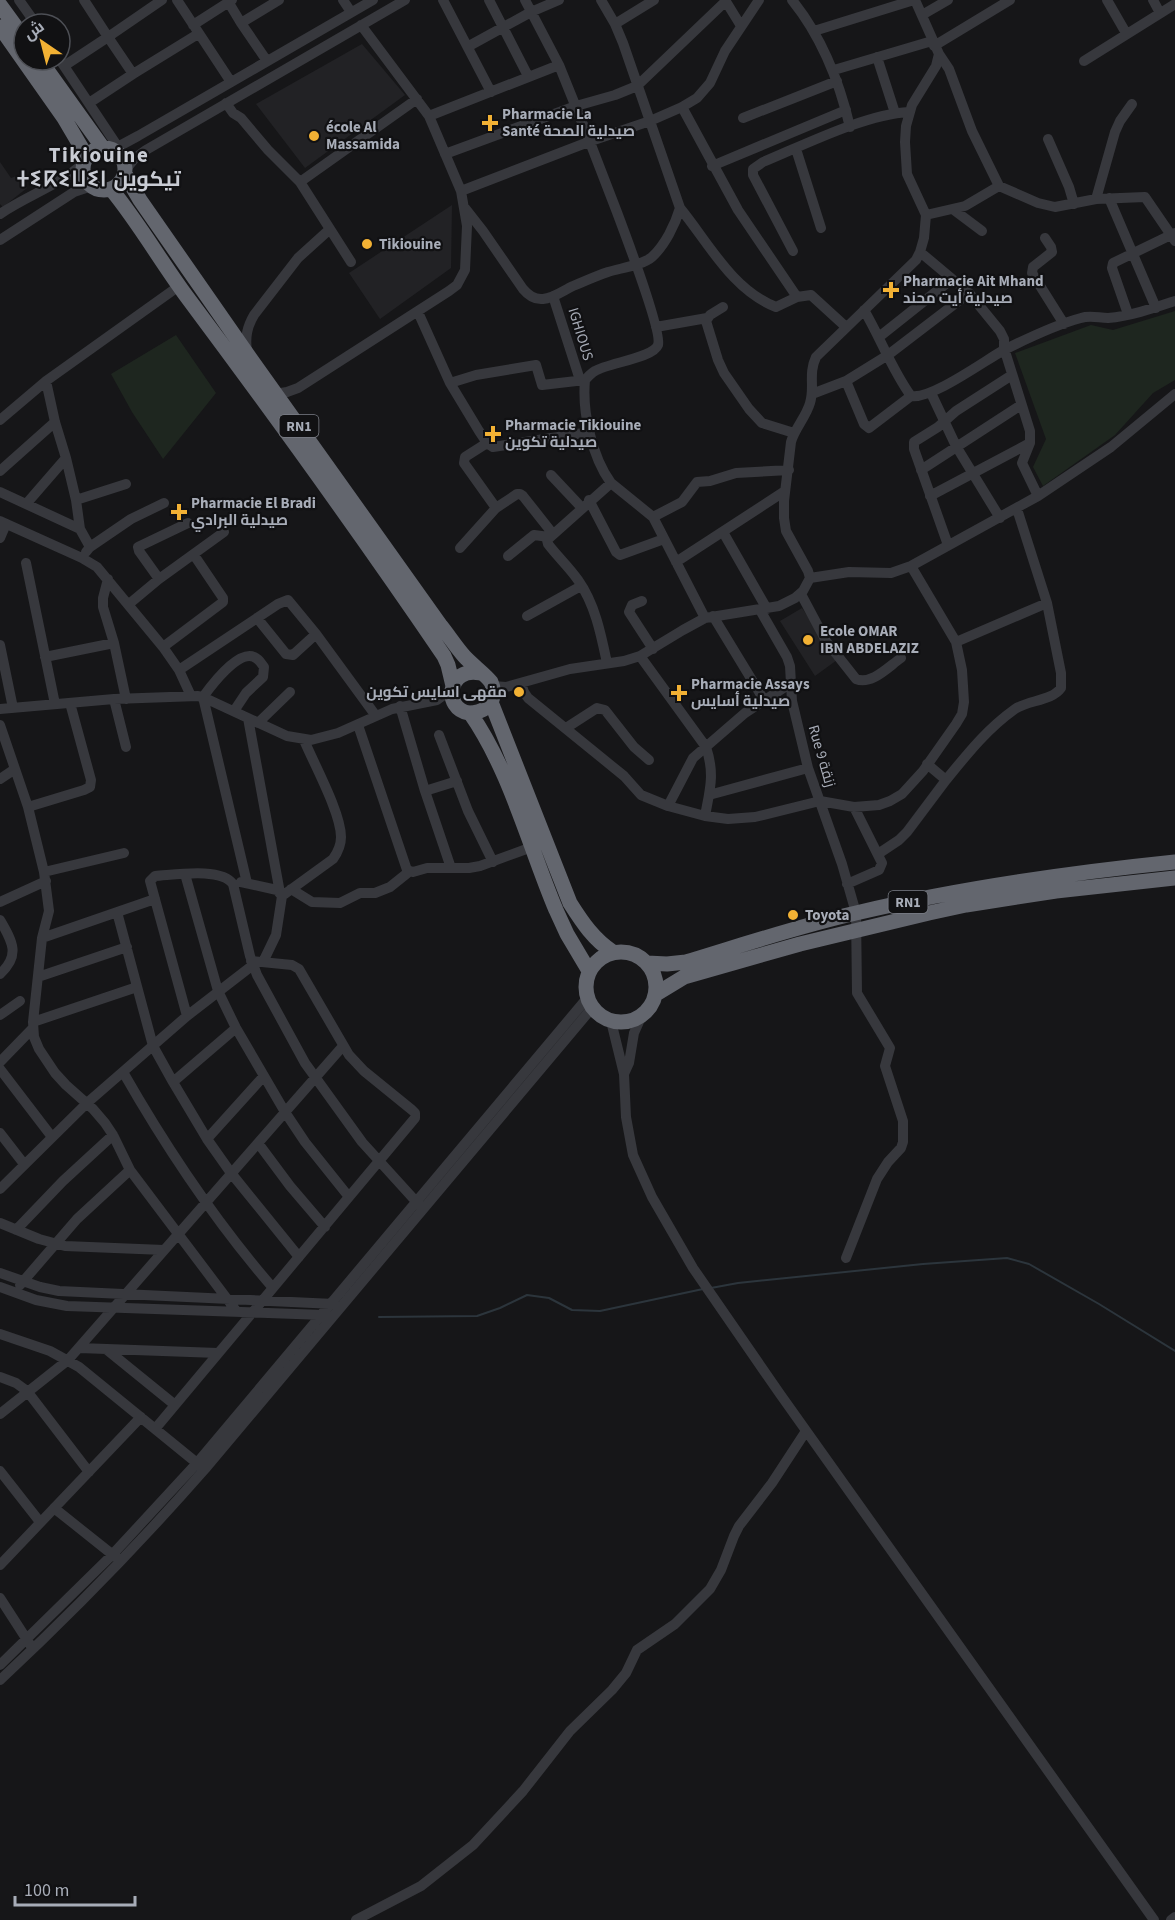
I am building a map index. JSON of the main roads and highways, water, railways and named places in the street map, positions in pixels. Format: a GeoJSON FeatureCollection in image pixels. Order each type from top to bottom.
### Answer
{"type":"FeatureCollection","features":[{"type":"Feature","properties":{"kind":"highway"},"geometry":{"type":"LineString","coordinates":[[0,5],[12,22]]}},
{"type":"Feature","properties":{"kind":"highway"},"geometry":{"type":"LineString","coordinates":[[0,27],[64,118],[86,159],[85,176],[92,186],[98,189],[111,189],[122,180],[125,171]]}},
{"type":"Feature","properties":{"kind":"highway","name":"RN1"},"geometry":{"type":"LineString","coordinates":[[50,72],[111,148],[121,156],[125,171],[140,200],[250,358],[441,626],[463,655],[489,679],[492,696],[570,903],[601,945],[613,952],[637,955],[647,963],[686,962],[855,913],[1008,883],[1175,862]]}},
{"type":"Feature","properties":{"kind":"highway"},"geometry":{"type":"LineString","coordinates":[[86,159],[94,151],[111,148]]}},
{"type":"Feature","properties":{"kind":"highway","name":"RN1"},"geometry":{"type":"LineString","coordinates":[[111,189],[179,286],[272,411],[444,656],[448,665],[453,699],[478,725],[497,761],[545,884],[567,934],[589,972],[586,983],[590,1003],[600,1015],[611,1021],[627,1022],[642,1015],[656,994],[684,977],[857,930],[976,904],[1056,891],[1175,878]]}},
{"type":"Feature","properties":{"kind":"highway"},"geometry":{"type":"LineString","coordinates":[[452,688],[461,675],[467,672],[480,673]]}},
{"type":"Feature","properties":{"kind":"highway"},"geometry":{"type":"LineString","coordinates":[[464,710],[478,712],[485,709],[492,696]]}},
{"type":"Feature","properties":{"kind":"highway"},"geometry":{"type":"LineString","coordinates":[[589,972],[603,956],[613,952]]}},
{"type":"Feature","properties":{"kind":"highway"},"geometry":{"type":"LineString","coordinates":[[647,963],[655,977],[656,994]]}},
{"type":"Feature","properties":{"kind":"waterway"},"geometry":{"type":"LineString","coordinates":[[711,1288],[738,1283],[923,1264],[1007,1258],[1029,1264],[1175,1351]]}},
{"type":"Feature","properties":{"kind":"waterway"},"geometry":{"type":"LineString","coordinates":[[379,1317],[477,1316],[527,1295],[549,1298],[572,1310],[600,1311],[703,1289]]}},
{"type":"Feature","properties":{"kind":"place","name":"Pharmacie La Santé صيدلية الصحة"},"geometry":{"type":"Point","coordinates":[490,123]}},
{"type":"Feature","properties":{"kind":"place","name":"école Al Massamida"},"geometry":{"type":"Point","coordinates":[314,136]}},
{"type":"Feature","properties":{"kind":"place","name":"Tikiouine"},"geometry":{"type":"Point","coordinates":[367,244]}},
{"type":"Feature","properties":{"kind":"place","name":"Pharmacie Ait Mhand صيدلية أيت محند"},"geometry":{"type":"Point","coordinates":[891,290]}},
{"type":"Feature","properties":{"kind":"place","name":"Pharmacie Tikiouine صيدلية تكوين"},"geometry":{"type":"Point","coordinates":[493,434]}},
{"type":"Feature","properties":{"kind":"place","name":"Pharmacie El Bradi صيدلية البرادي"},"geometry":{"type":"Point","coordinates":[179,512]}},
{"type":"Feature","properties":{"kind":"place","name":"Ecole OMAR IBN ABDELAZIZ"},"geometry":{"type":"Point","coordinates":[808,640]}},
{"type":"Feature","properties":{"kind":"place","name":"مقهى اسايس تكوين"},"geometry":{"type":"Point","coordinates":[519,692]}},
{"type":"Feature","properties":{"kind":"place","name":"Pharmacie Assays صيدلية أسايس"},"geometry":{"type":"Point","coordinates":[679,693]}},
{"type":"Feature","properties":{"kind":"place","name":"Toyota"},"geometry":{"type":"Point","coordinates":[793,915]}},
{"type":"Feature","properties":{"kind":"district","name":"Tikiouine ⵜⵉⴽⵉⵡⵉⵏ تيكوين"},"geometry":{"type":"Point","coordinates":[99,167]}}]}
